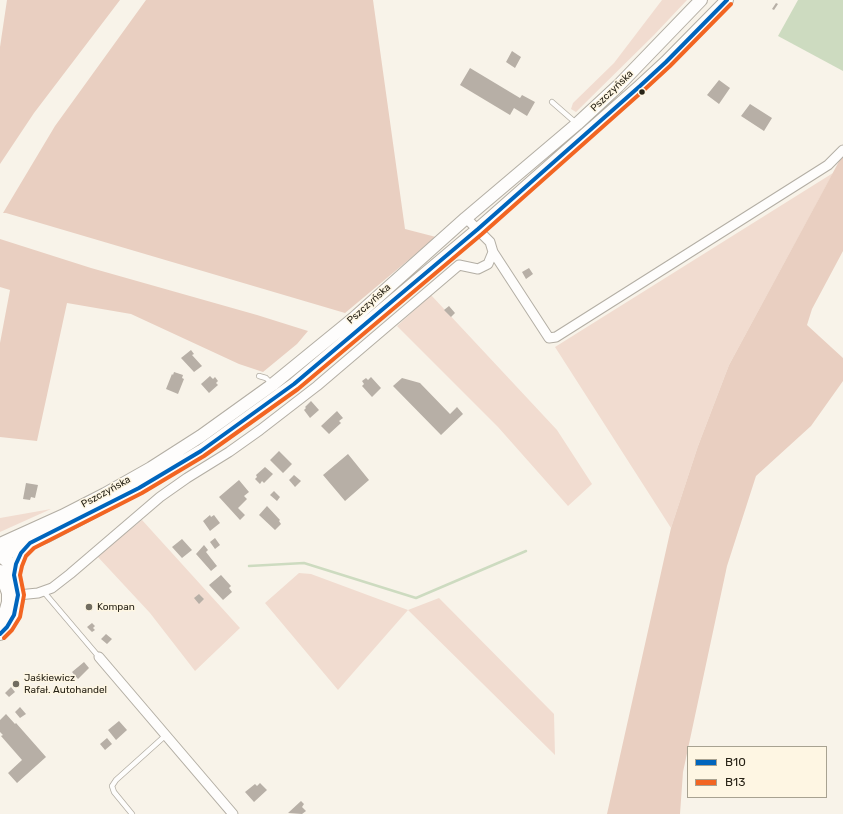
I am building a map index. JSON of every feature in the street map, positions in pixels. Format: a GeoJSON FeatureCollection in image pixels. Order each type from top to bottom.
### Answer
{"type":"FeatureCollection","features":[{"type":"Feature","properties":{"kind":"main road","name":"Pszczyńska"},"geometry":{"type":"LineString","coordinates":[[0,557],[3,543],[68,513],[151,468],[202,436],[272,385],[353,318],[466,218],[577,124],[618,86],[701,0]]}},
{"type":"Feature","properties":{"kind":"main road","name":"Pszczyńska"},"geometry":{"type":"LineString","coordinates":[[0,557],[133,492],[201,451],[294,384],[478,229],[666,62],[727,0]]}},
{"type":"Feature","properties":{"kind":"main road","name":"Pszczyńska"},"geometry":{"type":"LineString","coordinates":[[14,575],[16,564],[30,543]]}},
{"type":"Feature","properties":{"kind":"main road","name":"Pszczyńska"},"geometry":{"type":"LineString","coordinates":[[0,557],[7,562],[14,575],[18,595],[18,604],[14,615],[7,627],[0,634]]}},
{"type":"Feature","properties":{"kind":"main road"},"geometry":{"type":"LineString","coordinates":[[0,620],[5,613],[8,602],[8,593],[1,575]]}},
{"type":"Feature","properties":{"kind":"street"},"geometry":{"type":"LineString","coordinates":[[466,218],[490,242],[493,252],[549,338],[556,337],[828,165],[843,150]]}},
{"type":"Feature","properties":{"kind":"street"},"geometry":{"type":"LineString","coordinates":[[18,595],[52,588],[160,496],[229,452],[317,386],[459,265],[478,269],[488,264],[493,252]]}},
{"type":"Feature","properties":{"kind":"street"},"geometry":{"type":"LineString","coordinates":[[99,657],[232,814]]}},
{"type":"Feature","properties":{"kind":"lane"},"geometry":{"type":"LineString","coordinates":[[552,102],[577,124]]}},
{"type":"Feature","properties":{"kind":"lane"},"geometry":{"type":"LineString","coordinates":[[259,376],[266,378],[272,385]]}},
{"type":"Feature","properties":{"kind":"lane"},"geometry":{"type":"LineString","coordinates":[[43,591],[99,657]]}},
{"type":"Feature","properties":{"kind":"lane"},"geometry":{"type":"LineString","coordinates":[[132,814],[114,792],[112,786],[116,780],[166,735]]}},
{"type":"Feature","properties":{"kind":"shaded area"},"geometry":{"type":"Polygon","coordinates":[[[7,0],[120,0],[34,113],[0,164],[0,47],[7,0]]]}},
{"type":"Feature","properties":{"kind":"shaded area"},"geometry":{"type":"Polygon","coordinates":[[[146,0],[373,0],[405,229],[436,237],[345,313],[3,213],[55,126],[146,0]]]}},
{"type":"Feature","properties":{"kind":"shaded area"},"geometry":{"type":"Polygon","coordinates":[[[662,0],[687,0],[576,112],[571,109],[573,103],[614,63],[662,0]]]}},
{"type":"Feature","properties":{"kind":"shaded area"},"geometry":{"type":"Polygon","coordinates":[[[798,0],[843,0],[843,71],[778,36],[798,0]]]}},
{"type":"Feature","properties":{"kind":"shaded area"},"geometry":{"type":"Polygon","coordinates":[[[843,154],[843,251],[812,309],[807,325],[843,358],[843,381],[811,426],[756,476],[727,566],[689,746],[687,746],[683,772],[680,814],[607,814],[671,528],[698,446],[729,365],[843,154]]]}},
{"type":"Feature","properties":{"kind":"shaded area"},"geometry":{"type":"Polygon","coordinates":[[[833,173],[729,365],[698,446],[671,528],[555,347],[833,173]]]}},
{"type":"Feature","properties":{"kind":"shaded area"},"geometry":{"type":"Polygon","coordinates":[[[0,239],[91,268],[308,331],[297,344],[263,372],[239,364],[131,314],[67,303],[37,441],[0,437],[0,343],[10,290],[0,287],[0,239]]]}},
{"type":"Feature","properties":{"kind":"shaded area"},"geometry":{"type":"Polygon","coordinates":[[[431,295],[557,430],[592,484],[568,506],[498,427],[397,326],[431,295]]]}},
{"type":"Feature","properties":{"kind":"shaded area"},"geometry":{"type":"Polygon","coordinates":[[[51,509],[0,532],[0,518],[51,509]]]}},
{"type":"Feature","properties":{"kind":"shaded area"},"geometry":{"type":"Polygon","coordinates":[[[142,520],[240,628],[195,671],[150,613],[97,556],[142,520]]]}},
{"type":"Feature","properties":{"kind":"shaded area"},"geometry":{"type":"Polygon","coordinates":[[[299,573],[311,574],[408,610],[338,690],[265,603],[299,573]]]}},
{"type":"Feature","properties":{"kind":"shaded area"},"geometry":{"type":"Polygon","coordinates":[[[439,598],[554,714],[555,755],[408,610],[439,598]]]}},
{"type":"Feature","properties":{"kind":"building"},"geometry":{"type":"Polygon","coordinates":[[[776,3],[778,4],[774,10],[772,9],[776,3]]]}},
{"type":"Feature","properties":{"kind":"building"},"geometry":{"type":"Polygon","coordinates":[[[512,51],[521,57],[515,68],[506,62],[512,51]]]}},
{"type":"Feature","properties":{"kind":"building"},"geometry":{"type":"Polygon","coordinates":[[[470,68],[520,98],[522,95],[535,102],[527,116],[514,108],[510,115],[460,85],[470,68]]]}},
{"type":"Feature","properties":{"kind":"building"},"geometry":{"type":"Polygon","coordinates":[[[719,80],[730,88],[719,104],[707,95],[719,80]]]}},
{"type":"Feature","properties":{"kind":"building"},"geometry":{"type":"Polygon","coordinates":[[[750,104],[772,118],[764,131],[741,116],[750,104]]]}},
{"type":"Feature","properties":{"kind":"building"},"geometry":{"type":"Polygon","coordinates":[[[529,268],[533,274],[526,279],[522,272],[529,268]]]}},
{"type":"Feature","properties":{"kind":"building"},"geometry":{"type":"Polygon","coordinates":[[[449,306],[455,313],[451,317],[444,310],[449,306]]]}},
{"type":"Feature","properties":{"kind":"building"},"geometry":{"type":"Polygon","coordinates":[[[191,350],[194,354],[192,355],[202,366],[194,372],[181,358],[191,350]]]}},
{"type":"Feature","properties":{"kind":"building"},"geometry":{"type":"Polygon","coordinates":[[[174,372],[183,375],[182,378],[184,379],[178,394],[166,389],[174,372]]]}},
{"type":"Feature","properties":{"kind":"building"},"geometry":{"type":"Polygon","coordinates":[[[210,376],[213,379],[215,377],[218,381],[216,383],[218,385],[209,393],[201,384],[210,376]]]}},
{"type":"Feature","properties":{"kind":"building"},"geometry":{"type":"Polygon","coordinates":[[[371,377],[381,388],[372,397],[362,386],[364,384],[362,381],[366,378],[368,380],[371,377]]]}},
{"type":"Feature","properties":{"kind":"building"},"geometry":{"type":"Polygon","coordinates":[[[402,378],[420,383],[450,414],[457,407],[463,414],[441,435],[393,386],[402,378]]]}},
{"type":"Feature","properties":{"kind":"building"},"geometry":{"type":"Polygon","coordinates":[[[311,401],[319,410],[310,418],[304,410],[311,401]]]}},
{"type":"Feature","properties":{"kind":"building"},"geometry":{"type":"Polygon","coordinates":[[[337,411],[343,418],[339,421],[341,423],[329,434],[321,426],[337,411]]]}},
{"type":"Feature","properties":{"kind":"building"},"geometry":{"type":"Polygon","coordinates":[[[279,451],[292,464],[283,473],[270,460],[279,451]]]}},
{"type":"Feature","properties":{"kind":"building"},"geometry":{"type":"Polygon","coordinates":[[[348,454],[369,480],[345,501],[323,475],[348,454]]]}},
{"type":"Feature","properties":{"kind":"building"},"geometry":{"type":"Polygon","coordinates":[[[265,467],[273,474],[264,483],[262,481],[260,484],[255,479],[257,477],[256,475],[265,467]]]}},
{"type":"Feature","properties":{"kind":"building"},"geometry":{"type":"Polygon","coordinates":[[[294,475],[301,481],[295,487],[289,480],[294,475]]]}},
{"type":"Feature","properties":{"kind":"building"},"geometry":{"type":"Polygon","coordinates":[[[239,480],[249,492],[244,496],[247,499],[238,508],[245,515],[240,520],[219,497],[239,480]]]}},
{"type":"Feature","properties":{"kind":"building"},"geometry":{"type":"Polygon","coordinates":[[[26,483],[38,485],[35,498],[31,497],[30,500],[23,499],[26,483]]]}},
{"type":"Feature","properties":{"kind":"building"},"geometry":{"type":"Polygon","coordinates":[[[274,491],[280,497],[277,501],[270,495],[274,491]]]}},
{"type":"Feature","properties":{"kind":"building"},"geometry":{"type":"Polygon","coordinates":[[[267,506],[280,520],[279,521],[281,524],[275,530],[259,515],[267,506]]]}},
{"type":"Feature","properties":{"kind":"building"},"geometry":{"type":"Polygon","coordinates":[[[210,515],[211,517],[214,515],[220,523],[210,531],[203,521],[210,515]]]}},
{"type":"Feature","properties":{"kind":"building"},"geometry":{"type":"Polygon","coordinates":[[[215,538],[220,545],[215,549],[210,542],[215,538]]]}},
{"type":"Feature","properties":{"kind":"building"},"geometry":{"type":"Polygon","coordinates":[[[182,539],[192,550],[182,558],[172,547],[182,539]]]}},
{"type":"Feature","properties":{"kind":"building"},"geometry":{"type":"Polygon","coordinates":[[[204,545],[208,550],[206,552],[217,566],[211,571],[196,554],[204,545]]]}},
{"type":"Feature","properties":{"kind":"building"},"geometry":{"type":"Polygon","coordinates":[[[221,575],[231,586],[229,588],[232,592],[223,600],[209,585],[221,575]]]}},
{"type":"Feature","properties":{"kind":"building"},"geometry":{"type":"Polygon","coordinates":[[[199,594],[204,599],[199,604],[194,598],[199,594]]]}},
{"type":"Feature","properties":{"kind":"building"},"geometry":{"type":"Polygon","coordinates":[[[92,623],[95,626],[93,628],[95,630],[92,632],[87,627],[92,623]]]}},
{"type":"Feature","properties":{"kind":"building"},"geometry":{"type":"Polygon","coordinates":[[[106,634],[112,639],[107,644],[101,639],[106,634]]]}},
{"type":"Feature","properties":{"kind":"building"},"geometry":{"type":"Polygon","coordinates":[[[84,662],[89,668],[78,679],[72,672],[84,662]]]}},
{"type":"Feature","properties":{"kind":"building"},"geometry":{"type":"Polygon","coordinates":[[[11,687],[15,692],[9,697],[5,693],[11,687]]]}},
{"type":"Feature","properties":{"kind":"building"},"geometry":{"type":"Polygon","coordinates":[[[20,707],[26,714],[20,718],[15,712],[20,707]]]}},
{"type":"Feature","properties":{"kind":"building"},"geometry":{"type":"Polygon","coordinates":[[[6,714],[46,757],[17,783],[8,773],[22,760],[1,736],[3,735],[0,732],[0,720],[6,714]]]}},
{"type":"Feature","properties":{"kind":"building"},"geometry":{"type":"Polygon","coordinates":[[[119,721],[127,730],[116,740],[108,730],[119,721]]]}},
{"type":"Feature","properties":{"kind":"building"},"geometry":{"type":"Polygon","coordinates":[[[107,738],[112,744],[105,750],[100,744],[107,738]]]}},
{"type":"Feature","properties":{"kind":"building"},"geometry":{"type":"Polygon","coordinates":[[[260,783],[267,790],[254,802],[245,792],[255,784],[257,786],[260,783]]]}},
{"type":"Feature","properties":{"kind":"building"},"geometry":{"type":"Polygon","coordinates":[[[301,801],[304,804],[302,807],[306,811],[302,814],[288,813],[301,801]]]}},
{"type":"Feature","properties":{"kind":"waterway"},"geometry":{"type":"LineString","coordinates":[[249,566],[304,563],[416,598],[526,551]]}},
{"type":"Feature","properties":{"kind":"transit line","name":"B10"},"geometry":{"type":"LineString","coordinates":[[0,634],[7,627],[14,615],[18,595],[14,575],[16,564],[21,553],[30,543],[139,488],[201,451],[294,384],[478,229],[640,86],[666,62],[727,0]]}},
{"type":"Feature","properties":{"kind":"transit line","name":"B13"},"geometry":{"type":"LineString","coordinates":[[4,638],[12,630],[20,617],[24,595],[20,575],[26,556],[34,548],[142,493],[204,456],[298,389],[482,234],[644,90],[670,66],[731,4]]}},
{"type":"Feature","properties":{"kind":"place","name":"Kompan"},"geometry":{"type":"Point","coordinates":[89,607]}},
{"type":"Feature","properties":{"kind":"place","name":"Jaśkiewicz Rafał. Autohandel"},"geometry":{"type":"Point","coordinates":[16,684]}}]}
